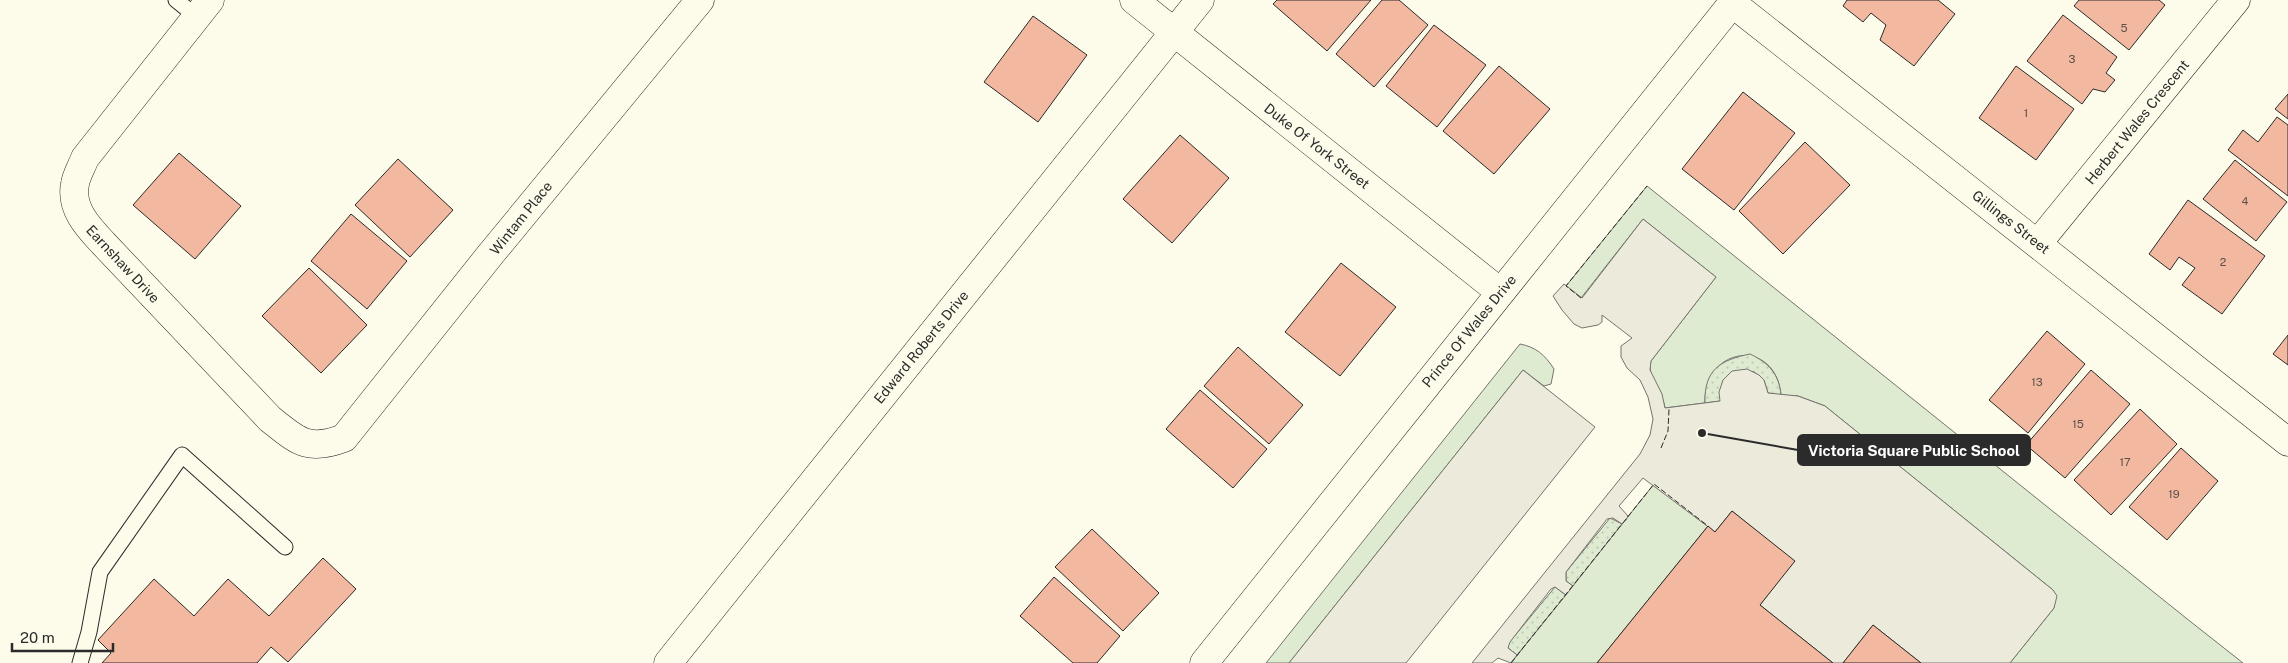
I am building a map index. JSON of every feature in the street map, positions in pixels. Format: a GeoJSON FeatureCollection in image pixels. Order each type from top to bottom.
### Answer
{"type":"FeatureCollection","features":[{"type":"Feature","properties":{"kind":"street","name":"Wintam Place"},"geometry":{"type":"LineString","coordinates":[[344,438],[490,255],[700,0]]}},
{"type":"Feature","properties":{"kind":"street","name":"Duke Of York Street"},"geometry":{"type":"LineString","coordinates":[[1134,0],[1500,292]]}},
{"type":"Feature","properties":{"kind":"street","name":"Edward Roberts Drive"},"geometry":{"type":"LineString","coordinates":[[668,663],[1200,0]]}},
{"type":"Feature","properties":{"kind":"street","name":"Herbert Wales Crescent"},"geometry":{"type":"LineString","coordinates":[[2038,243],[2236,0]]}},
{"type":"Feature","properties":{"kind":"street","name":"Gillings Street"},"geometry":{"type":"LineString","coordinates":[[1734,2],[2288,442]]}},
{"type":"Feature","properties":{"kind":"street","name":"Prince Of Wales Drive"},"geometry":{"type":"LineString","coordinates":[[1204,663],[1734,2]]}},
{"type":"Feature","properties":{"kind":"street","name":"Earnshaw Drive"},"geometry":{"type":"LineString","coordinates":[[204,9],[85,158],[74,185],[76,206],[85,224],[270,419],[298,442],[326,445],[344,438]]}},
{"type":"Feature","properties":{"kind":"lane"},"geometry":{"type":"LineString","coordinates":[[176,0],[204,9]]}},
{"type":"Feature","properties":{"kind":"lane"},"geometry":{"type":"LineString","coordinates":[[80,663],[89,632],[100,572],[182,455],[285,547]]}},
{"type":"Feature","properties":{"kind":"green space"},"geometry":{"type":"Polygon","coordinates":[[[1647,186],[2243,663],[2010,663],[2054,608],[2053,590],[1825,406],[1798,396],[1781,395],[1776,376],[1766,363],[1754,357],[1740,356],[1727,360],[1715,370],[1707,384],[1705,403],[1665,408],[1651,372],[1651,361],[1716,277],[1643,219],[1581,298],[1566,286],[1647,186]]]}},
{"type":"Feature","properties":{"kind":"green space"},"geometry":{"type":"Polygon","coordinates":[[[1520,344],[1535,350],[1551,364],[1554,369],[1551,384],[1544,386],[1523,370],[1289,663],[1266,663],[1520,344]]]}},
{"type":"Feature","properties":{"kind":"green space"},"geometry":{"type":"Polygon","coordinates":[[[1750,354],[1763,361],[1772,370],[1778,381],[1781,395],[1768,393],[1764,380],[1753,371],[1720,401],[1705,403],[1707,382],[1716,368],[1722,363],[1739,356],[1750,354]]]}},
{"type":"Feature","properties":{"kind":"green space"},"geometry":{"type":"Polygon","coordinates":[[[1654,484],[1708,526],[1597,663],[1511,663],[1654,484]]]}},
{"type":"Feature","properties":{"kind":"green space"},"geometry":{"type":"Polygon","coordinates":[[[1610,518],[1622,524],[1573,586],[1566,581],[1566,572],[1610,518]]]}},
{"type":"Feature","properties":{"kind":"green space"},"geometry":{"type":"Polygon","coordinates":[[[1555,587],[1566,595],[1517,655],[1508,648],[1508,644],[1555,587]]]}},
{"type":"Feature","properties":{"kind":"shaded area"},"geometry":{"type":"Polygon","coordinates":[[[1643,219],[1716,277],[1651,361],[1650,370],[1662,394],[1665,408],[1720,401],[1719,392],[1723,380],[1732,371],[1747,369],[1764,380],[1768,393],[1798,396],[1825,406],[2053,590],[2057,596],[2054,608],[2010,663],[1921,663],[1873,625],[1843,663],[1833,663],[1760,605],[1794,561],[1732,511],[1715,532],[1643,478],[1619,506],[1628,516],[1626,520],[1622,524],[1613,518],[1607,519],[1566,572],[1566,581],[1573,586],[1566,595],[1555,587],[1551,589],[1510,642],[1508,648],[1517,655],[1511,663],[1498,658],[1492,663],[1472,663],[1640,454],[1650,435],[1653,419],[1648,397],[1640,380],[1627,368],[1621,357],[1621,346],[1632,338],[1602,315],[1602,322],[1598,325],[1582,328],[1574,324],[1553,296],[1564,284],[1582,298],[1643,219]]]}},
{"type":"Feature","properties":{"kind":"shaded area"},"geometry":{"type":"Polygon","coordinates":[[[1523,370],[1595,427],[1406,663],[1289,663],[1523,370]]]}},
{"type":"Feature","properties":{"kind":"building"},"geometry":{"type":"Polygon","coordinates":[[[1277,0],[1371,0],[1327,51],[1273,4],[1277,0]]]}},
{"type":"Feature","properties":{"kind":"building"},"geometry":{"type":"Polygon","coordinates":[[[1382,0],[1399,0],[1428,25],[1374,87],[1336,54],[1382,0]]]}},
{"type":"Feature","properties":{"kind":"building"},"geometry":{"type":"Polygon","coordinates":[[[1847,0],[1938,0],[1955,14],[1914,66],[1880,40],[1886,25],[1871,13],[1863,22],[1843,6],[1847,0]]]}},
{"type":"Feature","properties":{"kind":"building"},"geometry":{"type":"Polygon","coordinates":[[[2079,0],[2159,0],[2165,5],[2129,50],[2074,6],[2079,0]]]}},
{"type":"Feature","properties":{"kind":"building"},"geometry":{"type":"Polygon","coordinates":[[[2063,15],[2117,57],[2106,73],[2115,80],[2105,92],[2093,89],[2082,104],[2027,61],[2063,15]]]}},
{"type":"Feature","properties":{"kind":"building"},"geometry":{"type":"Polygon","coordinates":[[[1033,16],[1087,55],[1038,122],[984,82],[1033,16]]]}},
{"type":"Feature","properties":{"kind":"building"},"geometry":{"type":"Polygon","coordinates":[[[1434,25],[1486,65],[1437,127],[1386,86],[1434,25]]]}},
{"type":"Feature","properties":{"kind":"building"},"geometry":{"type":"Polygon","coordinates":[[[1499,66],[1550,109],[1494,174],[1443,131],[1499,66]]]}},
{"type":"Feature","properties":{"kind":"building"},"geometry":{"type":"Polygon","coordinates":[[[2016,66],[2074,109],[2036,160],[1979,118],[2016,66]]]}},
{"type":"Feature","properties":{"kind":"building"},"geometry":{"type":"Polygon","coordinates":[[[1743,92],[1795,133],[1734,210],[1682,169],[1743,92]]]}},
{"type":"Feature","properties":{"kind":"building"},"geometry":{"type":"Polygon","coordinates":[[[2288,94],[2288,119],[2275,109],[2288,94]]]}},
{"type":"Feature","properties":{"kind":"building"},"geometry":{"type":"Polygon","coordinates":[[[2277,117],[2288,125],[2288,196],[2228,150],[2243,130],[2258,142],[2277,117]]]}},
{"type":"Feature","properties":{"kind":"building"},"geometry":{"type":"Polygon","coordinates":[[[1180,135],[1229,178],[1172,243],[1123,199],[1180,135]]]}},
{"type":"Feature","properties":{"kind":"building"},"geometry":{"type":"Polygon","coordinates":[[[1805,142],[1850,185],[1783,254],[1739,211],[1805,142]]]}},
{"type":"Feature","properties":{"kind":"building"},"geometry":{"type":"Polygon","coordinates":[[[179,153],[241,206],[195,259],[133,205],[179,153]]]}},
{"type":"Feature","properties":{"kind":"building"},"geometry":{"type":"Polygon","coordinates":[[[398,159],[453,210],[410,257],[355,205],[398,159]]]}},
{"type":"Feature","properties":{"kind":"building"},"geometry":{"type":"Polygon","coordinates":[[[2235,160],[2287,202],[2256,241],[2203,199],[2235,160]]]}},
{"type":"Feature","properties":{"kind":"building"},"geometry":{"type":"Polygon","coordinates":[[[2188,200],[2265,256],[2222,314],[2182,285],[2195,268],[2179,257],[2170,270],[2149,254],[2188,200]]]}},
{"type":"Feature","properties":{"kind":"building"},"geometry":{"type":"Polygon","coordinates":[[[351,214],[407,261],[367,309],[311,261],[351,214]]]}},
{"type":"Feature","properties":{"kind":"building"},"geometry":{"type":"Polygon","coordinates":[[[1341,263],[1396,307],[1340,376],[1285,332],[1341,263]]]}},
{"type":"Feature","properties":{"kind":"building"},"geometry":{"type":"Polygon","coordinates":[[[309,268],[367,325],[321,373],[262,316],[309,268]]]}},
{"type":"Feature","properties":{"kind":"building"},"geometry":{"type":"Polygon","coordinates":[[[2047,331],[2085,364],[2028,433],[1989,400],[2047,331]]]}},
{"type":"Feature","properties":{"kind":"building"},"geometry":{"type":"Polygon","coordinates":[[[2288,335],[2288,365],[2273,354],[2288,335]]]}},
{"type":"Feature","properties":{"kind":"building"},"geometry":{"type":"Polygon","coordinates":[[[1238,347],[1303,405],[1269,444],[1204,386],[1238,347]]]}},
{"type":"Feature","properties":{"kind":"building"},"geometry":{"type":"Polygon","coordinates":[[[2091,370],[2130,404],[2065,478],[2026,445],[2091,370]]]}},
{"type":"Feature","properties":{"kind":"building"},"geometry":{"type":"Polygon","coordinates":[[[1200,390],[1267,449],[1233,488],[1166,429],[1200,390]]]}},
{"type":"Feature","properties":{"kind":"building"},"geometry":{"type":"Polygon","coordinates":[[[2140,409],[2177,444],[2111,515],[2074,480],[2140,409]]]}},
{"type":"Feature","properties":{"kind":"building"},"geometry":{"type":"Polygon","coordinates":[[[2181,448],[2218,481],[2167,540],[2129,507],[2181,448]]]}},
{"type":"Feature","properties":{"kind":"building"},"geometry":{"type":"Polygon","coordinates":[[[1732,511],[1795,561],[1760,605],[1833,663],[1597,663],[1708,526],[1715,532],[1732,511]]]}},
{"type":"Feature","properties":{"kind":"building"},"geometry":{"type":"Polygon","coordinates":[[[1092,529],[1159,593],[1123,631],[1055,567],[1092,529]]]}},
{"type":"Feature","properties":{"kind":"building"},"geometry":{"type":"Polygon","coordinates":[[[323,558],[356,589],[288,662],[271,647],[257,663],[102,663],[111,653],[98,640],[154,579],[194,616],[228,579],[269,616],[323,558]]]}},
{"type":"Feature","properties":{"kind":"building"},"geometry":{"type":"Polygon","coordinates":[[[1054,577],[1120,636],[1097,663],[1073,663],[1020,616],[1054,577]]]}},
{"type":"Feature","properties":{"kind":"building"},"geometry":{"type":"Polygon","coordinates":[[[1873,625],[1921,663],[1843,663],[1873,625]]]}},
{"type":"Feature","properties":{"kind":"fence"},"geometry":{"type":"LineString","coordinates":[[1581,298],[1566,286],[1647,186]]}},
{"type":"Feature","properties":{"kind":"fence"},"geometry":{"type":"LineString","coordinates":[[1661,448],[1668,431],[1669,409]]}},
{"type":"Feature","properties":{"kind":"fence"},"geometry":{"type":"LineString","coordinates":[[1511,663],[1654,484],[1708,526]]}},
{"type":"Feature","properties":{"kind":"place","name":"Victoria Square Public School"},"geometry":{"type":"Point","coordinates":[1702,433]}}]}
